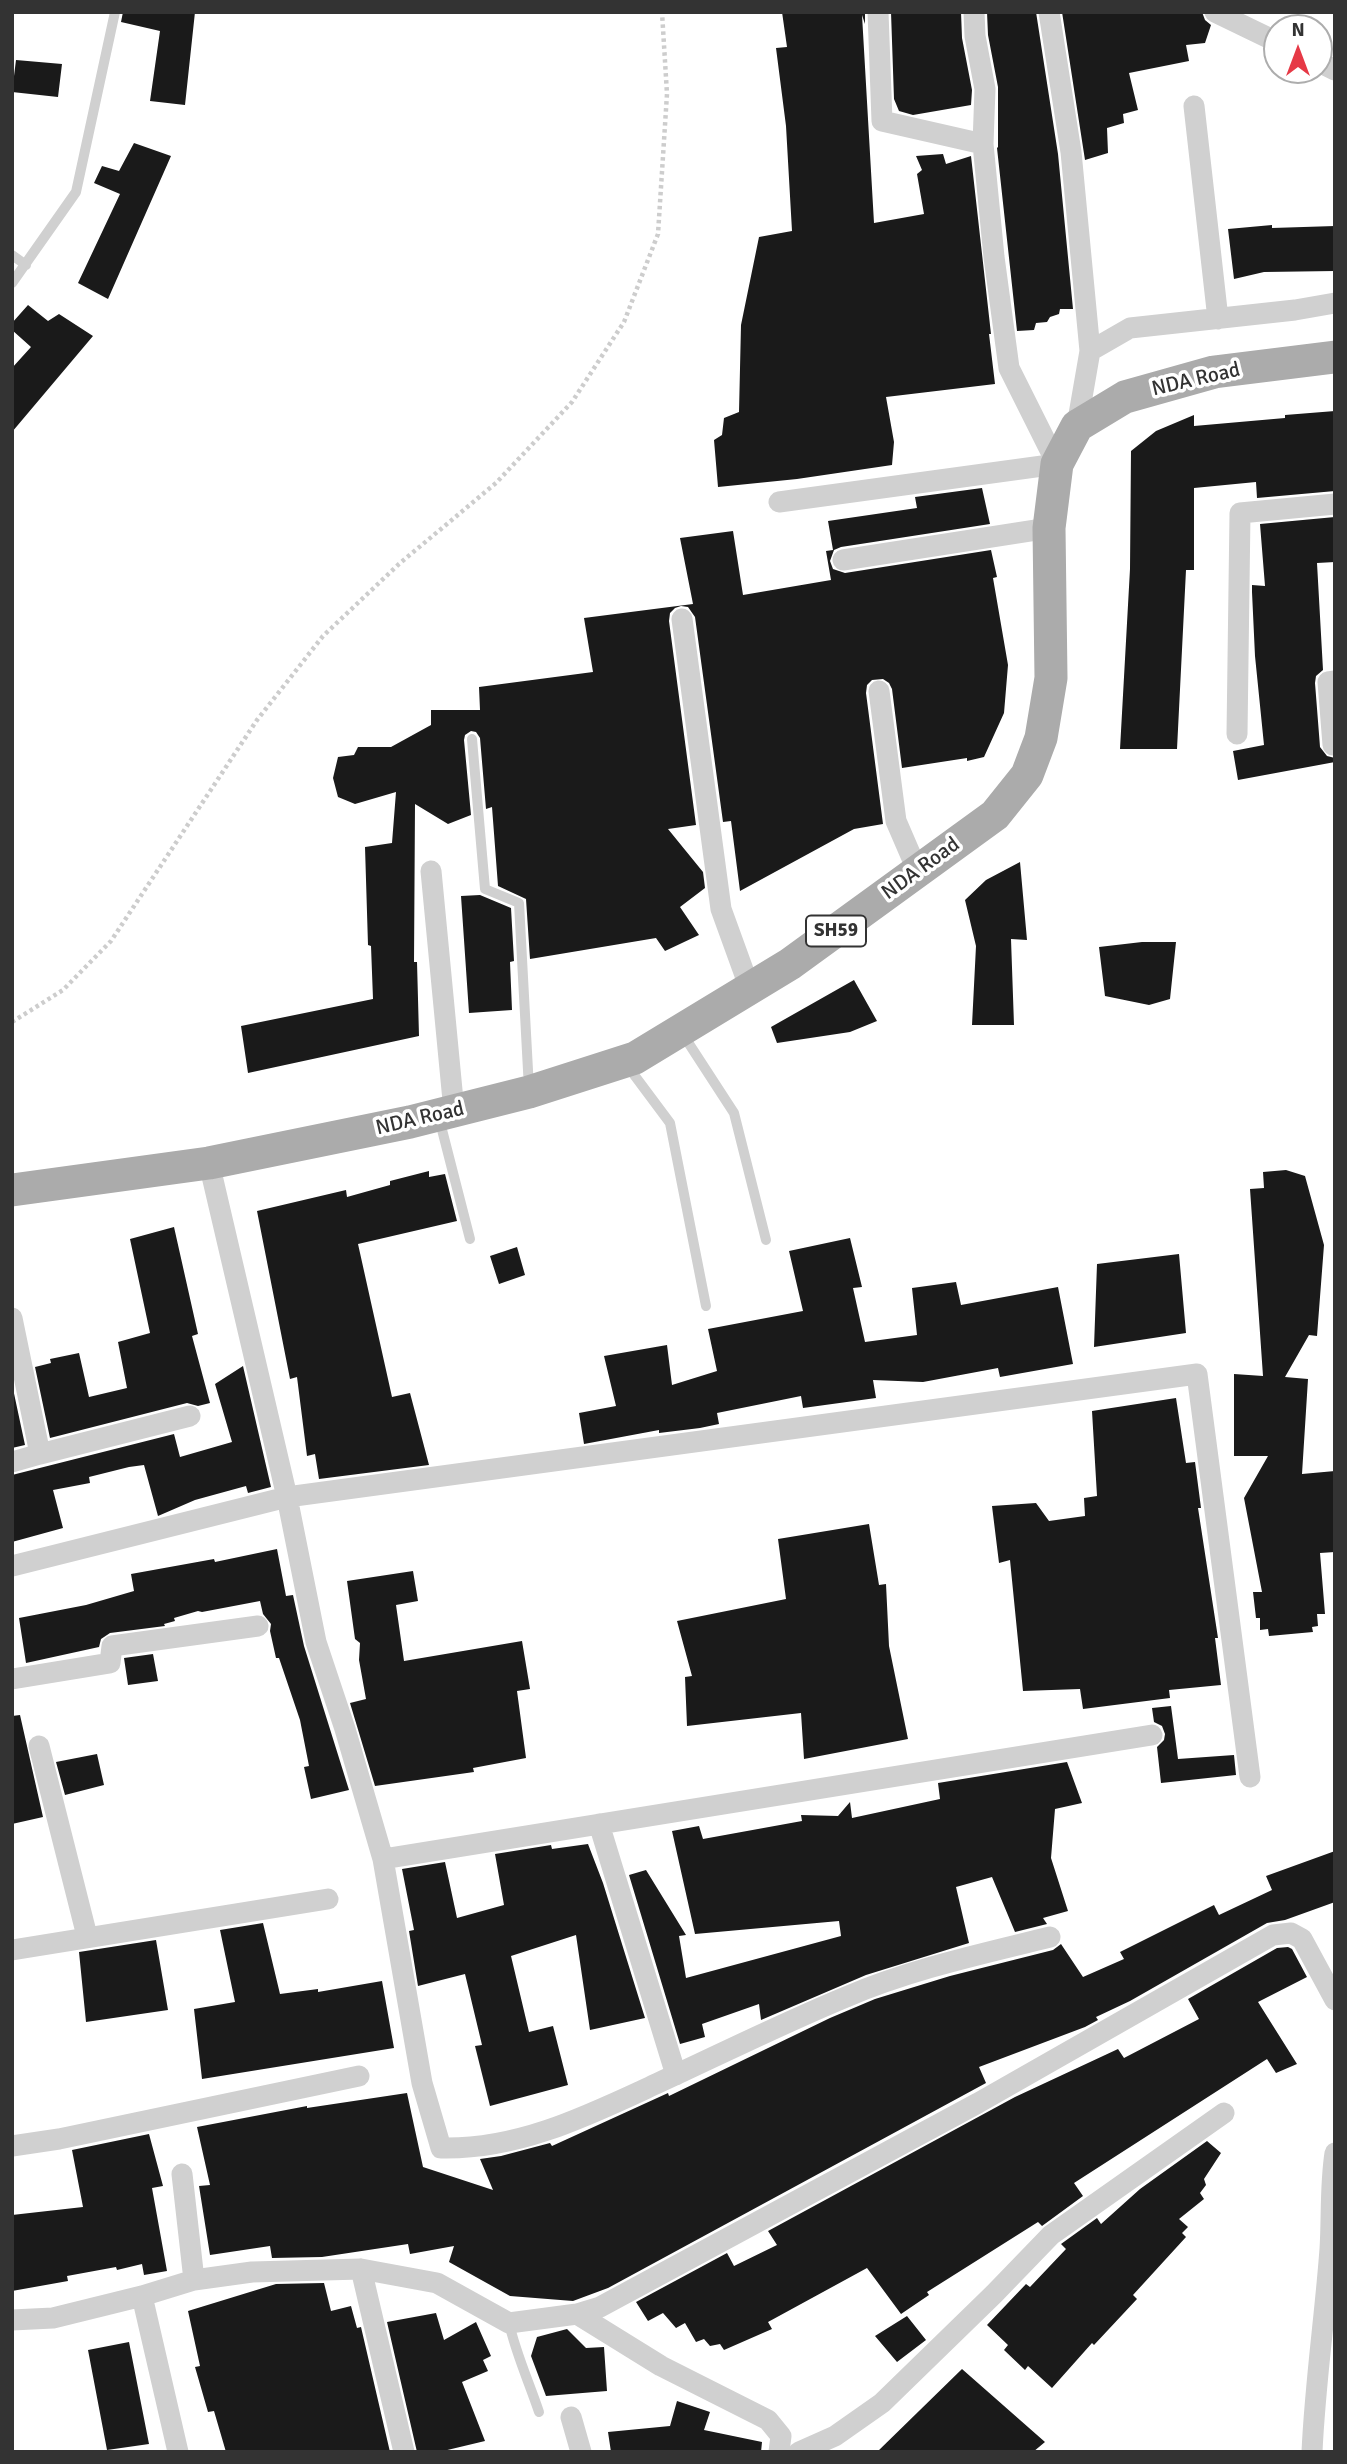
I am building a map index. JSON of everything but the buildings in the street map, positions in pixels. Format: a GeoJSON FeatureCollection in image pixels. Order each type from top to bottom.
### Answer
{"type":"FeatureCollection","features":[{"type":"Feature","properties":{"kind":"main road","name":"NDA Road"},"geometry":{"type":"LineString","coordinates":[[12,1190],[209,1163],[446,1113],[529,1091],[635,1058],[790,964],[995,815],[1027,775],[1041,738],[1051,678],[1049,528],[1057,464],[1077,426],[1125,397],[1213,372],[1335,357]]}},
{"type":"Feature","properties":{"kind":"street"},"geometry":{"type":"LineString","coordinates":[[878,12],[882,121],[983,144]]}},
{"type":"Feature","properties":{"kind":"street"},"geometry":{"type":"LineString","coordinates":[[779,502],[1057,464],[1009,368],[994,257],[983,144],[985,89],[975,36],[974,12]]}},
{"type":"Feature","properties":{"kind":"street"},"geometry":{"type":"LineString","coordinates":[[1049,12],[1071,152],[1090,351],[1077,426]]}},
{"type":"Feature","properties":{"kind":"street"},"geometry":{"type":"LineString","coordinates":[[1215,12],[1263,35]]}},
{"type":"Feature","properties":{"kind":"street"},"geometry":{"type":"LineString","coordinates":[[1194,106],[1218,319]]}},
{"type":"Feature","properties":{"kind":"street"},"geometry":{"type":"LineString","coordinates":[[1090,351],[1130,328],[1295,310],[1335,303]]}},
{"type":"Feature","properties":{"kind":"street"},"geometry":{"type":"LineString","coordinates":[[1237,734],[1240,513],[1335,504]]}},
{"type":"Feature","properties":{"kind":"street"},"geometry":{"type":"LineString","coordinates":[[843,560],[1049,528]]}},
{"type":"Feature","properties":{"kind":"street"},"geometry":{"type":"LineString","coordinates":[[682,619],[721,909],[750,989]]}},
{"type":"Feature","properties":{"kind":"street"},"geometry":{"type":"LineString","coordinates":[[1333,745],[1328,682],[1335,681]]}},
{"type":"Feature","properties":{"kind":"street"},"geometry":{"type":"LineString","coordinates":[[879,691],[897,821],[918,872]]}},
{"type":"Feature","properties":{"kind":"street"},"geometry":{"type":"LineString","coordinates":[[432,871],[446,1113]]}},
{"type":"Feature","properties":{"kind":"street"},"geometry":{"type":"LineString","coordinates":[[209,1163],[287,1497],[316,1642],[383,1859],[422,2083],[442,2148],[465,2149],[536,2135],[676,2075],[848,1996],[939,1965],[1050,1937]]}},
{"type":"Feature","properties":{"kind":"street"},"geometry":{"type":"LineString","coordinates":[[12,1318],[40,1454]]}},
{"type":"Feature","properties":{"kind":"street"},"geometry":{"type":"LineString","coordinates":[[12,1566],[287,1497],[1197,1374],[1251,1777]]}},
{"type":"Feature","properties":{"kind":"street"},"geometry":{"type":"LineString","coordinates":[[12,1462],[190,1416]]}},
{"type":"Feature","properties":{"kind":"street"},"geometry":{"type":"LineString","coordinates":[[12,1679],[110,1663],[111,1646],[258,1626]]}},
{"type":"Feature","properties":{"kind":"street"},"geometry":{"type":"LineString","coordinates":[[383,1859],[1152,1735]]}},
{"type":"Feature","properties":{"kind":"street"},"geometry":{"type":"LineString","coordinates":[[39,1746],[87,1936]]}},
{"type":"Feature","properties":{"kind":"street"},"geometry":{"type":"LineString","coordinates":[[598,1824],[676,2075]]}},
{"type":"Feature","properties":{"kind":"street"},"geometry":{"type":"LineString","coordinates":[[12,1950],[328,1899]]}},
{"type":"Feature","properties":{"kind":"street"},"geometry":{"type":"LineString","coordinates":[[12,2320],[53,2318],[194,2280],[252,2272],[361,2269],[437,2283],[509,2323],[576,2314],[600,2307],[966,2110],[1273,1935],[1291,1933],[1302,1939],[1335,2000]]}},
{"type":"Feature","properties":{"kind":"street"},"geometry":{"type":"LineString","coordinates":[[12,2146],[59,2139],[359,2076]]}},
{"type":"Feature","properties":{"kind":"street"},"geometry":{"type":"LineString","coordinates":[[799,2452],[835,2436],[882,2403],[1051,2235],[1224,2113]]}},
{"type":"Feature","properties":{"kind":"street"},"geometry":{"type":"LineString","coordinates":[[1312,2452],[1325,2406],[1333,2248],[1332,2175],[1335,2153]]}},
{"type":"Feature","properties":{"kind":"street"},"geometry":{"type":"LineString","coordinates":[[182,2174],[194,2280]]}},
{"type":"Feature","properties":{"kind":"street"},"geometry":{"type":"LineString","coordinates":[[361,2269],[404,2452]]}},
{"type":"Feature","properties":{"kind":"street"},"geometry":{"type":"LineString","coordinates":[[142,2296],[178,2452]]}},
{"type":"Feature","properties":{"kind":"street"},"geometry":{"type":"LineString","coordinates":[[576,2314],[661,2367],[768,2420],[780,2436],[779,2452]]}},
{"type":"Feature","properties":{"kind":"street"},"geometry":{"type":"LineString","coordinates":[[571,2417],[581,2452]]}},
{"type":"Feature","properties":{"kind":"lane"},"geometry":{"type":"LineString","coordinates":[[12,283],[76,192],[115,12]]}},
{"type":"Feature","properties":{"kind":"lane"},"geometry":{"type":"LineString","coordinates":[[12,255],[26,265]]}},
{"type":"Feature","properties":{"kind":"lane"},"geometry":{"type":"LineString","coordinates":[[472,739],[485,889],[519,903],[529,1091]]}},
{"type":"Feature","properties":{"kind":"lane"},"geometry":{"type":"LineString","coordinates":[[680,1031],[734,1113],[766,1240]]}},
{"type":"Feature","properties":{"kind":"lane"},"geometry":{"type":"LineString","coordinates":[[624,1062],[670,1123],[706,1306]]}},
{"type":"Feature","properties":{"kind":"lane"},"geometry":{"type":"LineString","coordinates":[[446,1113],[470,1239]]}},
{"type":"Feature","properties":{"kind":"lane"},"geometry":{"type":"LineString","coordinates":[[509,2323],[515,2351],[539,2412]]}},
{"type":"Feature","properties":{"kind":"path"},"geometry":{"type":"LineString","coordinates":[[12,1022],[63,990],[111,941],[257,720],[323,636],[399,564],[496,483],[572,402],[617,334],[658,234],[667,94],[662,12]]}}]}
